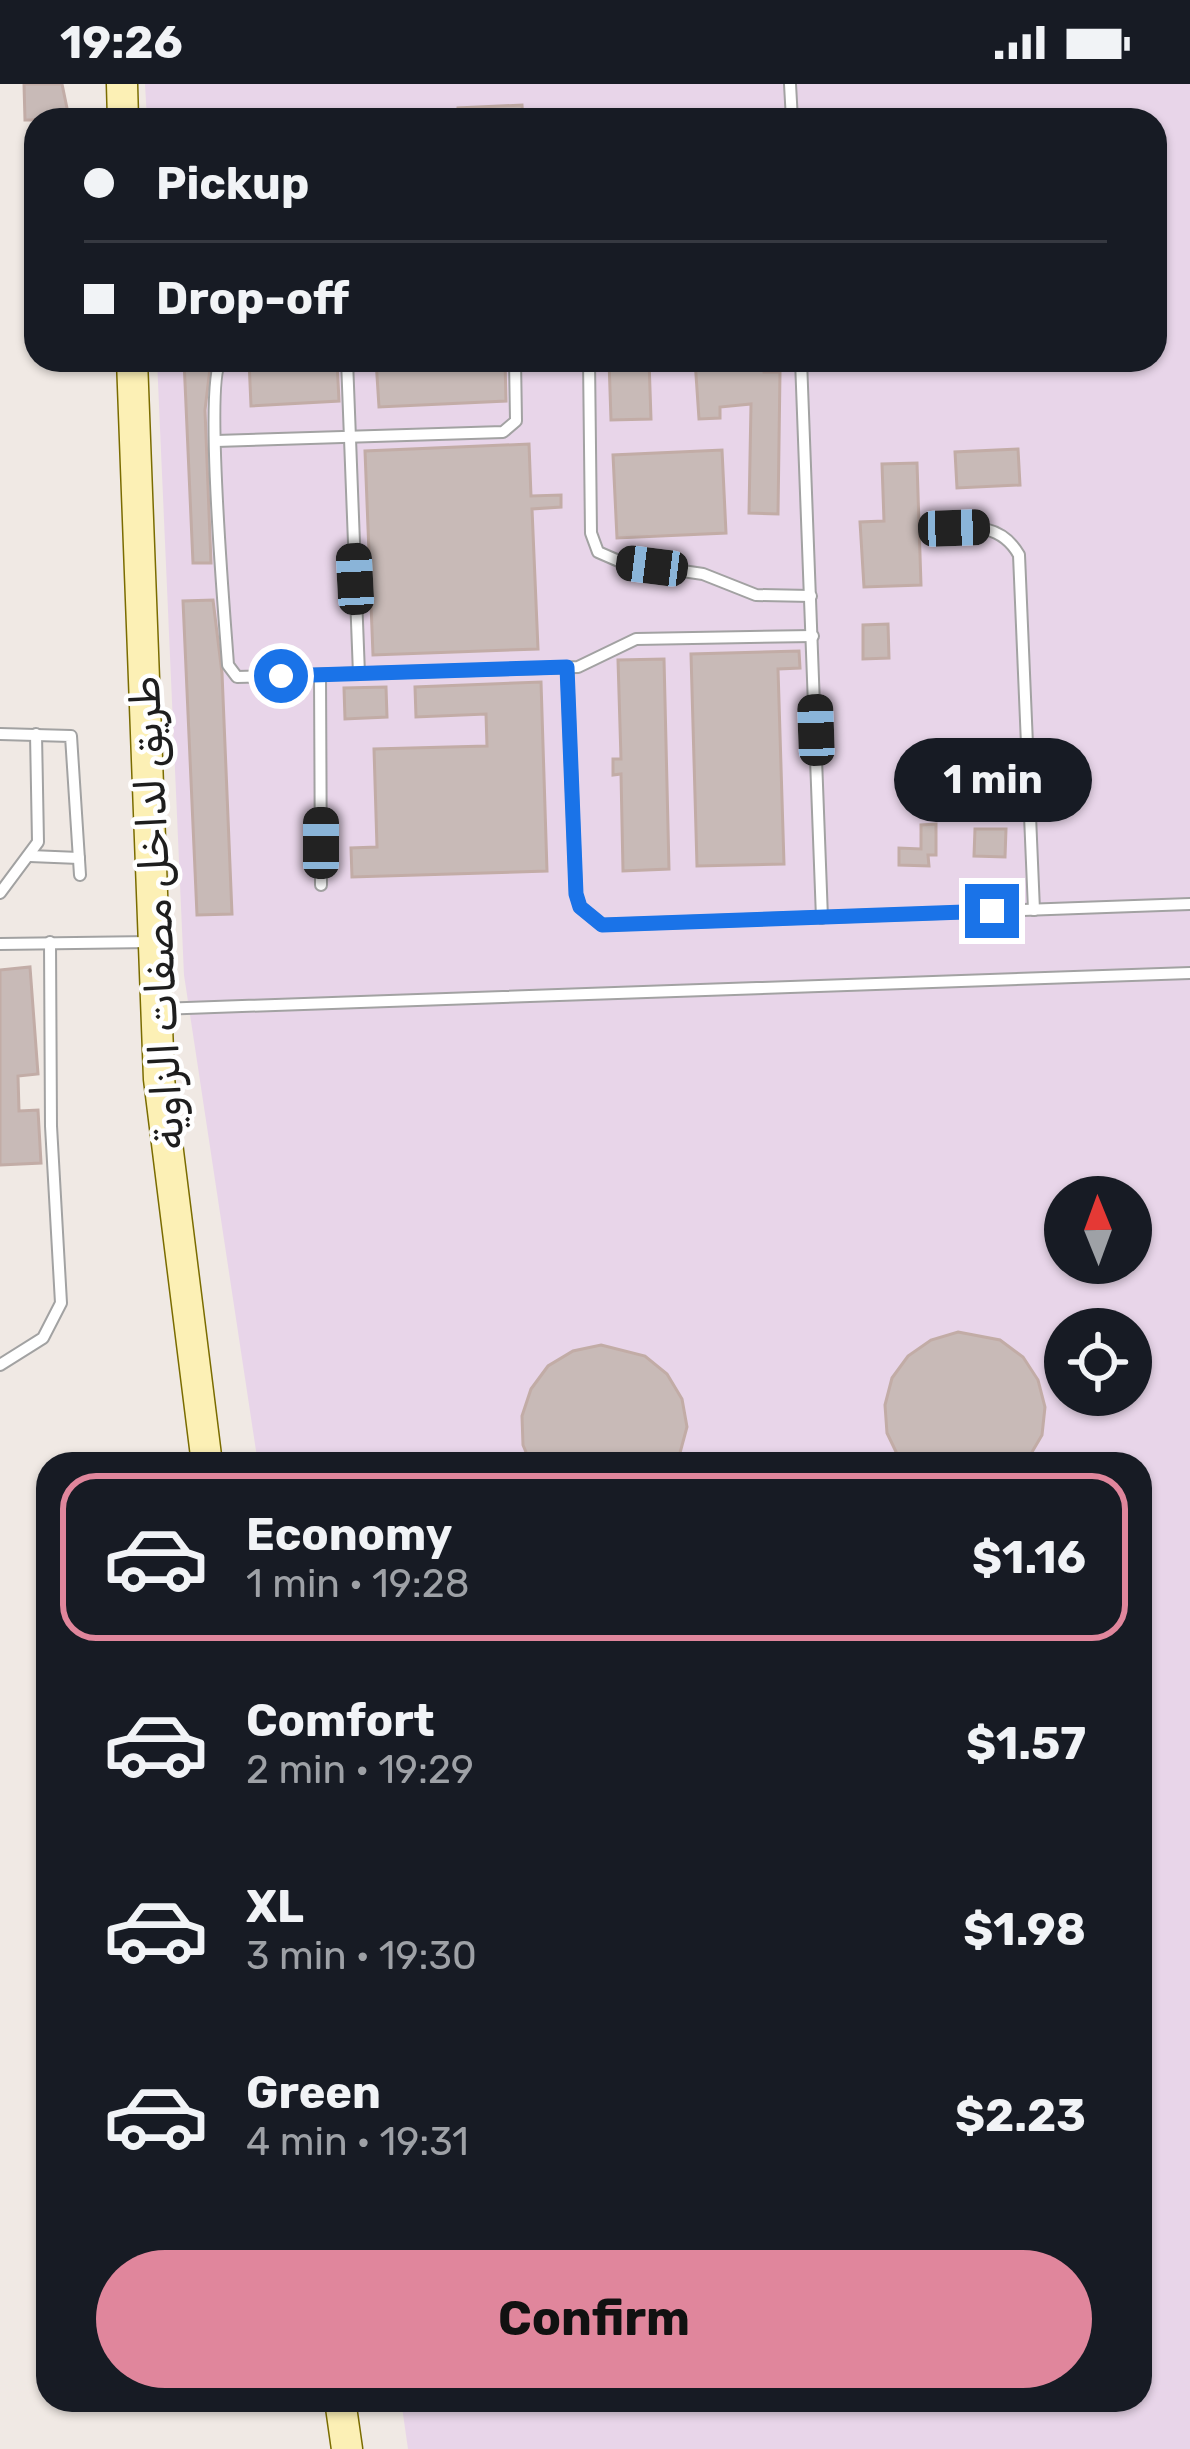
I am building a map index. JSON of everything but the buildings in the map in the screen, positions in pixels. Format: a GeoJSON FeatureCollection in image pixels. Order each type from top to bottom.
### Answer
{"type":"FeatureCollection","features":[{"type":"Feature","properties":{"kind":"street","name":"طريق لداخل مصفات الزاوية"},"geometry":{"type":"LineString","coordinates":[[132,372],[161,1102],[205,1452]]}},
{"type":"Feature","properties":{"kind":"street"},"geometry":{"type":"LineString","coordinates":[[342,2412],[347,2449]]}},
{"type":"Feature","properties":{"kind":"lane"},"geometry":{"type":"LineString","coordinates":[[214,372],[229,670],[243,678],[567,667],[588,664],[636,639],[813,636]]}},
{"type":"Feature","properties":{"kind":"lane"},"geometry":{"type":"LineString","coordinates":[[347,372],[358,674]]}},
{"type":"Feature","properties":{"kind":"lane"},"geometry":{"type":"LineString","coordinates":[[216,441],[508,430],[517,416],[515,372]]}},
{"type":"Feature","properties":{"kind":"lane"},"geometry":{"type":"LineString","coordinates":[[589,372],[591,533],[598,552],[621,562],[703,574],[756,595],[811,596]]}},
{"type":"Feature","properties":{"kind":"lane"},"geometry":{"type":"LineString","coordinates":[[801,372],[822,918]]}},
{"type":"Feature","properties":{"kind":"lane"},"geometry":{"type":"LineString","coordinates":[[928,529],[990,529],[1007,538],[1019,555],[1034,910]]}},
{"type":"Feature","properties":{"kind":"lane"},"geometry":{"type":"LineString","coordinates":[[567,667],[576,894],[590,918],[617,926],[1190,904]]}},
{"type":"Feature","properties":{"kind":"lane"},"geometry":{"type":"LineString","coordinates":[[320,675],[321,885]]}},
{"type":"Feature","properties":{"kind":"lane"},"geometry":{"type":"LineString","coordinates":[[0,734],[64,734],[74,743],[80,875]]}},
{"type":"Feature","properties":{"kind":"lane"},"geometry":{"type":"LineString","coordinates":[[0,893],[38,842],[36,734]]}},
{"type":"Feature","properties":{"kind":"lane"},"geometry":{"type":"LineString","coordinates":[[30,856],[79,858]]}},
{"type":"Feature","properties":{"kind":"lane"},"geometry":{"type":"LineString","coordinates":[[0,1366],[43,1338],[61,1303],[51,1126],[50,942]]}},
{"type":"Feature","properties":{"kind":"lane"},"geometry":{"type":"LineString","coordinates":[[0,944],[154,942]]}},
{"type":"Feature","properties":{"kind":"lane"},"geometry":{"type":"LineString","coordinates":[[156,1009],[1190,973]]}},
{"type":"Feature","properties":{"kind":"shaded area"},"geometry":{"type":"Polygon","coordinates":[[[145,84],[1190,84],[1190,2449],[408,2449],[403,2412],[1152,2412],[1152,1452],[256,1452],[184,975],[158,372],[1167,372],[1167,108],[146,108],[145,84]]]}},
{"type":"Feature","properties":{"kind":"route"},"geometry":{"type":"LineString","coordinates":[[281,676],[567,667],[576,894],[580,907],[602,925],[992,911]]}}]}
